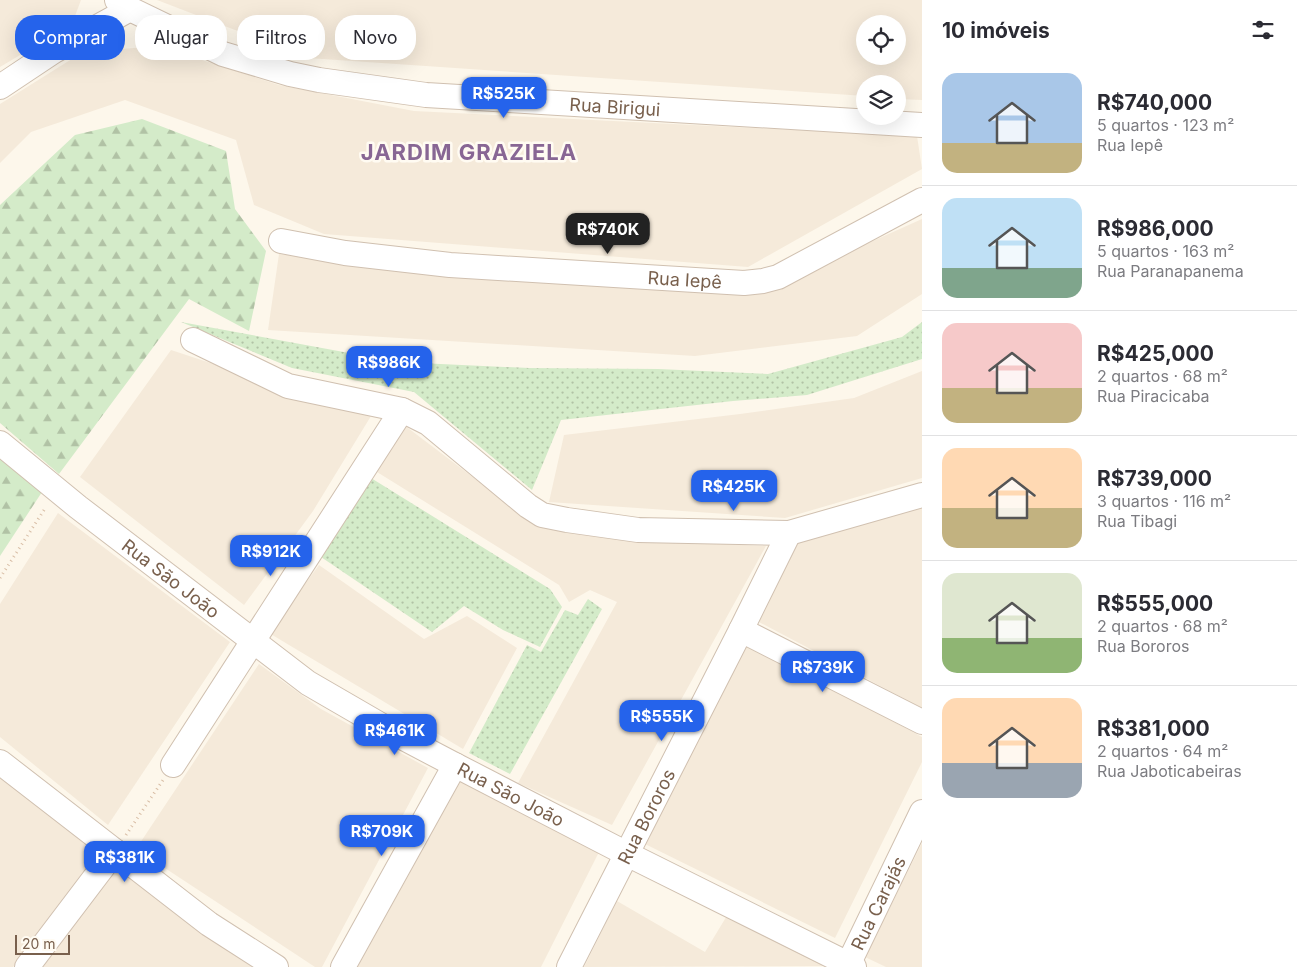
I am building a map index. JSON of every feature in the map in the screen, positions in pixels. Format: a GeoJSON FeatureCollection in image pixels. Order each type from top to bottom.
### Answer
{"type":"FeatureCollection","features":[{"type":"Feature","properties":{"kind":"street"},"geometry":{"type":"LineString","coordinates":[[0,87],[123,5]]}},
{"type":"Feature","properties":{"kind":"street","name":"Rua Birigui"},"geometry":{"type":"LineString","coordinates":[[123,5],[223,54],[290,74],[319,80],[426,95],[922,125]]}},
{"type":"Feature","properties":{"kind":"street","name":"Rua Iepê"},"geometry":{"type":"LineString","coordinates":[[281,241],[345,253],[450,265],[744,284],[763,282],[778,277],[922,200]]}},
{"type":"Feature","properties":{"kind":"street"},"geometry":{"type":"LineString","coordinates":[[193,340],[288,386],[402,410],[428,423],[528,506],[542,515],[638,530],[789,533],[922,495]]}},
{"type":"Feature","properties":{"kind":"street"},"geometry":{"type":"LineString","coordinates":[[173,765],[402,410]]}},
{"type":"Feature","properties":{"kind":"street","name":"Rua São João"},"geometry":{"type":"LineString","coordinates":[[0,443],[57,490],[308,683],[396,734],[455,765],[626,854],[849,966]]}},
{"type":"Feature","properties":{"kind":"street","name":"Rua Bororos"},"geometry":{"type":"LineString","coordinates":[[569,967],[789,533]]}},
{"type":"Feature","properties":{"kind":"street"},"geometry":{"type":"LineString","coordinates":[[741,630],[922,722]]}},
{"type":"Feature","properties":{"kind":"street"},"geometry":{"type":"LineString","coordinates":[[0,762],[209,924],[276,967]]}},
{"type":"Feature","properties":{"kind":"street"},"geometry":{"type":"LineString","coordinates":[[343,967],[455,765]]}},
{"type":"Feature","properties":{"kind":"street","name":"Rua Carajás"},"geometry":{"type":"LineString","coordinates":[[849,966],[922,812]]}},
{"type":"Feature","properties":{"kind":"street"},"geometry":{"type":"LineString","coordinates":[[27,967],[115,851]]}},
{"type":"Feature","properties":{"kind":"path"},"geometry":{"type":"LineString","coordinates":[[0,578],[57,490]]}},
{"type":"Feature","properties":{"kind":"path"},"geometry":{"type":"LineString","coordinates":[[115,851],[173,765]]}},
{"type":"Feature","properties":{"kind":"shaded area"},"geometry":{"type":"Polygon","coordinates":[[[0,0],[81,0],[75,15],[15,15],[15,58],[0,67],[0,0]]]}},
{"type":"Feature","properties":{"kind":"shaded area"},"geometry":{"type":"Polygon","coordinates":[[[157,0],[922,0],[922,100],[906,99],[906,75],[856,75],[856,95],[337,60],[416,60],[416,15],[335,15],[335,60],[325,59],[325,15],[237,15],[237,31],[227,27],[227,15],[196,15],[157,0]]]}},
{"type":"Feature","properties":{"kind":"shaded area"},"geometry":{"type":"Polygon","coordinates":[[[135,48],[135,60],[202,60],[279,85],[414,111],[917,136],[922,169],[748,267],[324,234],[254,205],[236,140],[125,100],[31,132],[0,163],[0,104],[70,60],[125,60],[125,49],[135,48]]]}},
{"type":"Feature","properties":{"kind":"shaded area"},"geometry":{"type":"Polygon","coordinates":[[[922,219],[922,294],[857,336],[695,356],[268,330],[279,254],[403,270],[755,294],[922,219]]]}},
{"type":"Feature","properties":{"kind":"shaded area"},"geometry":{"type":"Polygon","coordinates":[[[171,350],[371,416],[313,511],[244,605],[80,477],[171,350]]]}},
{"type":"Feature","properties":{"kind":"shaded area"},"geometry":{"type":"Polygon","coordinates":[[[922,371],[922,478],[785,518],[549,502],[564,435],[854,398],[922,371]]]}},
{"type":"Feature","properties":{"kind":"shaded area"},"geometry":{"type":"Polygon","coordinates":[[[404,425],[536,525],[626,539],[766,546],[612,825],[518,783],[617,602],[590,590],[569,602],[559,585],[377,472],[404,425]]]}},
{"type":"Feature","properties":{"kind":"shaded area"},"geometry":{"type":"Polygon","coordinates":[[[922,505],[922,708],[759,622],[802,535],[922,505]]]}},
{"type":"Feature","properties":{"kind":"shaded area"},"geometry":{"type":"Polygon","coordinates":[[[58,513],[230,642],[108,825],[0,737],[0,604],[58,513]]]}},
{"type":"Feature","properties":{"kind":"shaded area"},"geometry":{"type":"Polygon","coordinates":[[[319,565],[424,639],[467,616],[517,648],[463,749],[269,633],[319,565]]]}},
{"type":"Feature","properties":{"kind":"shaded area"},"geometry":{"type":"Polygon","coordinates":[[[746,642],[922,737],[922,762],[835,938],[645,844],[746,642]]]}},
{"type":"Feature","properties":{"kind":"shaded area"},"geometry":{"type":"Polygon","coordinates":[[[259,664],[321,709],[428,768],[322,967],[315,967],[136,849],[259,664]]]}},
{"type":"Feature","properties":{"kind":"shaded area"},"geometry":{"type":"Polygon","coordinates":[[[0,777],[101,854],[13,967],[0,967],[0,777]]]}},
{"type":"Feature","properties":{"kind":"shaded area"},"geometry":{"type":"Polygon","coordinates":[[[458,777],[600,850],[541,967],[355,967],[458,777]]]}},
{"type":"Feature","properties":{"kind":"shaded area"},"geometry":{"type":"Polygon","coordinates":[[[922,843],[922,967],[886,967],[865,957],[922,843]]]}},
{"type":"Feature","properties":{"kind":"shaded area"},"geometry":{"type":"Polygon","coordinates":[[[115,866],[261,967],[43,967],[115,866]]]}},
{"type":"Feature","properties":{"kind":"shaded area"},"geometry":{"type":"Polygon","coordinates":[[[617,901],[705,952],[728,914],[827,966],[584,967],[617,901]]]}},
{"type":"Feature","properties":{"kind":"green space"},"geometry":{"type":"Polygon","coordinates":[[[142,119],[226,151],[235,209],[266,251],[249,331],[189,299],[59,474],[0,423],[0,205],[75,135],[142,119]]]}},
{"type":"Feature","properties":{"kind":"green space"},"geometry":{"type":"Polygon","coordinates":[[[181,322],[398,362],[529,368],[658,369],[768,374],[902,337],[922,322],[922,359],[807,395],[733,401],[561,420],[532,490],[414,392],[292,368],[181,322]]]}},
{"type":"Feature","properties":{"kind":"green space"},"geometry":{"type":"Polygon","coordinates":[[[0,456],[42,492],[0,556],[0,456]]]}},
{"type":"Feature","properties":{"kind":"green space"},"geometry":{"type":"Polygon","coordinates":[[[371,478],[550,589],[562,607],[540,647],[503,630],[464,606],[432,632],[318,555],[371,478]]]}},
{"type":"Feature","properties":{"kind":"green space"},"geometry":{"type":"Polygon","coordinates":[[[588,599],[602,609],[510,774],[469,753],[527,645],[541,652],[565,610],[578,615],[588,599]]]}},
{"type":"Feature","properties":{"kind":"district","name":"JARDIM GRAZIELA"},"geometry":{"type":"Point","coordinates":[469,152]}}]}
